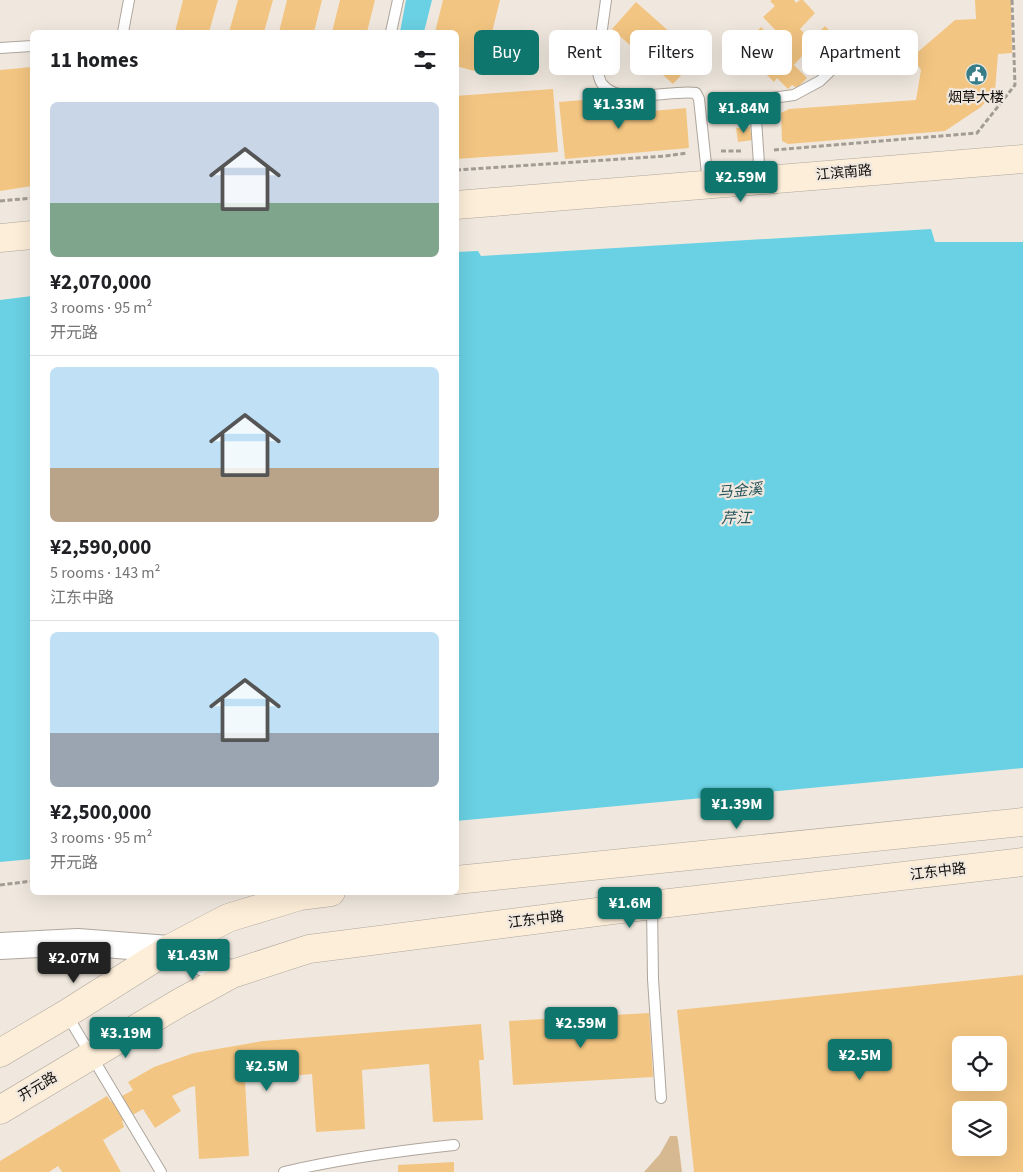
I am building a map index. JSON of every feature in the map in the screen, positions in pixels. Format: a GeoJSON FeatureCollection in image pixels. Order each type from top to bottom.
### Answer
{"type":"FeatureCollection","features":[{"type":"Feature","properties":{"kind":"main road","name":"江滨南路"},"geometry":{"type":"LineString","coordinates":[[459,205],[1023,159]]}},
{"type":"Feature","properties":{"kind":"main road"},"geometry":{"type":"LineString","coordinates":[[0,238],[30,235]]}},
{"type":"Feature","properties":{"kind":"main road"},"geometry":{"type":"LineString","coordinates":[[459,880],[1023,822]]}},
{"type":"Feature","properties":{"kind":"main road","name":"江东中路"},"geometry":{"type":"LineString","coordinates":[[232,974],[308,949],[652,905],[1023,862]]}},
{"type":"Feature","properties":{"kind":"main road"},"geometry":{"type":"LineString","coordinates":[[0,1053],[169,949],[228,918],[308,895]]}},
{"type":"Feature","properties":{"kind":"main road","name":"开元路"},"geometry":{"type":"LineString","coordinates":[[0,1110],[179,1003],[232,974]]}},
{"type":"Feature","properties":{"kind":"street"},"geometry":{"type":"LineString","coordinates":[[0,946],[78,942],[169,949],[232,974]]}},
{"type":"Feature","properties":{"kind":"lane"},"geometry":{"type":"LineString","coordinates":[[123,30],[129,0]]}},
{"type":"Feature","properties":{"kind":"lane"},"geometry":{"type":"LineString","coordinates":[[391,30],[398,0]]}},
{"type":"Feature","properties":{"kind":"lane"},"geometry":{"type":"LineString","coordinates":[[606,0],[597,65],[601,82],[616,93],[637,96],[696,92],[699,99],[708,184]]}},
{"type":"Feature","properties":{"kind":"lane"},"geometry":{"type":"LineString","coordinates":[[0,48],[30,46]]}},
{"type":"Feature","properties":{"kind":"lane"},"geometry":{"type":"LineString","coordinates":[[760,180],[756,119],[758,106],[765,99],[794,95],[820,81],[826,75]]}},
{"type":"Feature","properties":{"kind":"lane"},"geometry":{"type":"LineString","coordinates":[[652,905],[653,979],[661,1098]]}},
{"type":"Feature","properties":{"kind":"lane"},"geometry":{"type":"LineString","coordinates":[[66,1014],[161,1172]]}},
{"type":"Feature","properties":{"kind":"lane"},"geometry":{"type":"LineString","coordinates":[[284,1172],[392,1152],[454,1146]]}},
{"type":"Feature","properties":{"kind":"path"},"geometry":{"type":"LineString","coordinates":[[459,170],[704,152],[758,151],[976,133],[1015,85],[1012,0]]}},
{"type":"Feature","properties":{"kind":"path"},"geometry":{"type":"LineString","coordinates":[[0,201],[30,198]]}},
{"type":"Feature","properties":{"kind":"path"},"geometry":{"type":"LineString","coordinates":[[0,885],[30,881]]}},
{"type":"Feature","properties":{"kind":"shaded area"},"geometry":{"type":"Polygon","coordinates":[[[670,1136],[677,1136],[682,1172],[644,1172],[660,1154],[670,1136]]]}},
{"type":"Feature","properties":{"kind":"water"},"geometry":{"type":"Polygon","coordinates":[[[406,0],[432,0],[424,30],[400,30],[406,0]]]}},
{"type":"Feature","properties":{"kind":"water","name":"芹江"},"geometry":{"type":"Polygon","coordinates":[[[931,229],[935,242],[1023,242],[1023,768],[459,821],[459,252],[478,251],[481,256],[931,229]]]}},
{"type":"Feature","properties":{"kind":"water"},"geometry":{"type":"Polygon","coordinates":[[[30,296],[30,859],[0,862],[0,300],[30,296]]]}},
{"type":"Feature","properties":{"kind":"building"},"geometry":{"type":"Polygon","coordinates":[[[183,0],[218,0],[210,30],[176,30],[183,0]]]}},
{"type":"Feature","properties":{"kind":"building"},"geometry":{"type":"Polygon","coordinates":[[[238,0],[273,0],[265,30],[230,30],[238,0]]]}},
{"type":"Feature","properties":{"kind":"building"},"geometry":{"type":"Polygon","coordinates":[[[287,0],[322,0],[314,30],[280,30],[287,0]]]}},
{"type":"Feature","properties":{"kind":"building"},"geometry":{"type":"Polygon","coordinates":[[[340,0],[375,0],[368,30],[332,30],[340,0]]]}},
{"type":"Feature","properties":{"kind":"building"},"geometry":{"type":"Polygon","coordinates":[[[443,0],[500,0],[493,30],[474,30],[474,71],[459,67],[459,30],[436,30],[443,0]]]}},
{"type":"Feature","properties":{"kind":"building"},"geometry":{"type":"Polygon","coordinates":[[[794,0],[796,3],[803,0],[815,13],[800,29],[802,31],[802,56],[794,65],[807,78],[797,88],[792,85],[788,89],[777,78],[774,82],[767,75],[792,75],[792,30],[775,30],[763,17],[775,6],[770,1],[794,0]]]}},
{"type":"Feature","properties":{"kind":"building"},"geometry":{"type":"Polygon","coordinates":[[[975,0],[1011,0],[1012,53],[998,54],[995,91],[981,107],[945,131],[788,144],[782,141],[781,113],[789,109],[916,100],[921,70],[918,66],[918,52],[955,20],[976,19],[975,0]]]}},
{"type":"Feature","properties":{"kind":"building"},"geometry":{"type":"Polygon","coordinates":[[[636,2],[668,30],[630,30],[630,45],[620,36],[620,30],[612,29],[636,2]]]}},
{"type":"Feature","properties":{"kind":"building"},"geometry":{"type":"Polygon","coordinates":[[[825,26],[829,30],[821,30],[825,26]]]}},
{"type":"Feature","properties":{"kind":"building"},"geometry":{"type":"Polygon","coordinates":[[[30,67],[30,186],[0,191],[0,70],[30,67]]]}},
{"type":"Feature","properties":{"kind":"building"},"geometry":{"type":"Polygon","coordinates":[[[663,75],[681,75],[673,84],[663,75]]]}},
{"type":"Feature","properties":{"kind":"building"},"geometry":{"type":"Polygon","coordinates":[[[553,89],[558,152],[459,159],[459,96],[553,89]]]}},
{"type":"Feature","properties":{"kind":"building"},"geometry":{"type":"Polygon","coordinates":[[[606,98],[607,115],[686,108],[689,148],[565,159],[559,102],[606,98]]]}},
{"type":"Feature","properties":{"kind":"building"},"geometry":{"type":"Polygon","coordinates":[[[750,127],[752,140],[738,142],[736,128],[750,127]]]}},
{"type":"Feature","properties":{"kind":"building"},"geometry":{"type":"Polygon","coordinates":[[[1023,975],[1023,1172],[694,1172],[677,1010],[1023,975]]]}},
{"type":"Feature","properties":{"kind":"building"},"geometry":{"type":"Polygon","coordinates":[[[649,1013],[653,1077],[513,1085],[509,1021],[649,1013]]]}},
{"type":"Feature","properties":{"kind":"building"},"geometry":{"type":"Polygon","coordinates":[[[481,1024],[484,1060],[479,1060],[483,1120],[433,1122],[429,1064],[362,1070],[365,1129],[316,1132],[312,1074],[245,1080],[249,1156],[199,1159],[195,1086],[172,1096],[181,1111],[155,1128],[143,1109],[122,1121],[124,1127],[103,1140],[121,1172],[62,1172],[58,1166],[49,1172],[0,1172],[0,1161],[107,1096],[111,1102],[133,1090],[128,1082],[154,1067],[194,1053],[263,1041],[481,1024]]]}},
{"type":"Feature","properties":{"kind":"building"},"geometry":{"type":"Polygon","coordinates":[[[454,1162],[454,1172],[398,1172],[398,1165],[454,1162]]]}},
{"type":"Feature","properties":{"kind":"place","name":"烟草大楼"},"geometry":{"type":"Point","coordinates":[976,75]}},
{"type":"Feature","properties":{"kind":"water label","name":"马金溪"},"geometry":{"type":"Point","coordinates":[740,491]}}]}
